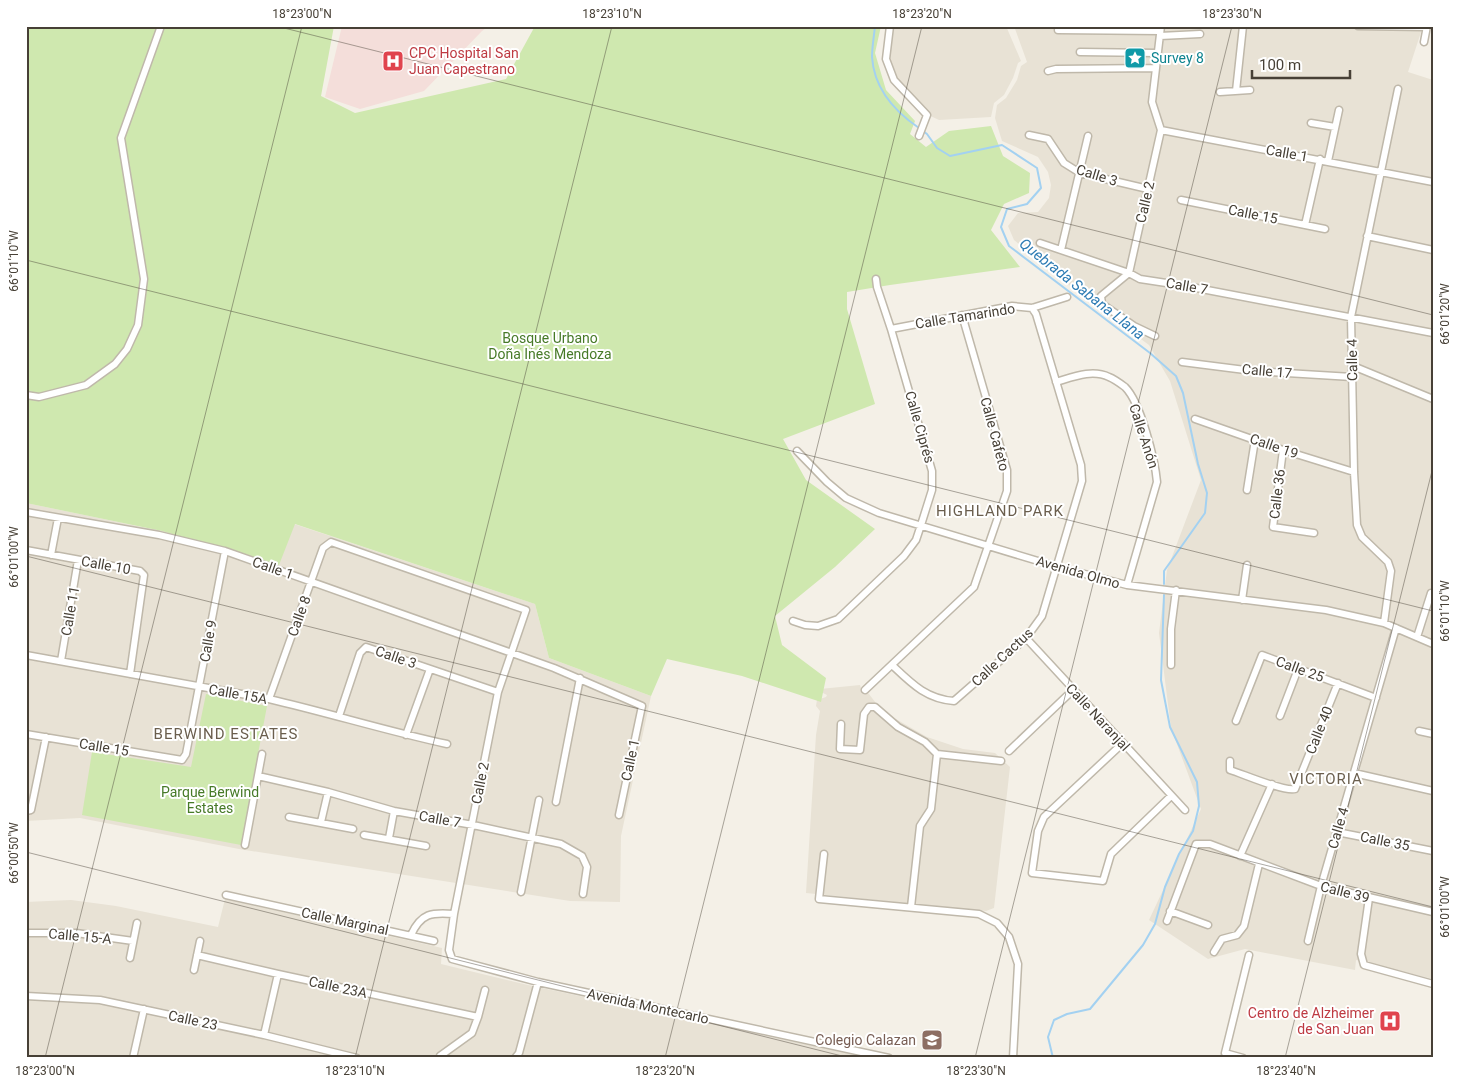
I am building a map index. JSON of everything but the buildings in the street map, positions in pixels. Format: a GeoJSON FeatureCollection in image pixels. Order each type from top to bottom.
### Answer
{"type":"FeatureCollection","features":[{"type":"Feature","properties":{"kind":"street"},"geometry":{"type":"LineString","coordinates":[[26,396],[39,397],[86,385],[115,364],[127,349],[138,325],[144,279],[121,138],[162,26]]}},
{"type":"Feature","properties":{"kind":"street"},"geometry":{"type":"LineString","coordinates":[[890,26],[886,59],[894,80],[927,115],[919,136]]}},
{"type":"Feature","properties":{"kind":"street"},"geometry":{"type":"LineString","coordinates":[[1236,91],[1243,26]]}},
{"type":"Feature","properties":{"kind":"street"},"geometry":{"type":"LineString","coordinates":[[1358,26],[1426,27],[1424,42]]}},
{"type":"Feature","properties":{"kind":"street"},"geometry":{"type":"LineString","coordinates":[[1058,30],[1160,31],[1200,34]]}},
{"type":"Feature","properties":{"kind":"street"},"geometry":{"type":"LineString","coordinates":[[1160,31],[1152,102],[1161,130]]}},
{"type":"Feature","properties":{"kind":"street"},"geometry":{"type":"LineString","coordinates":[[1080,52],[1158,53]]}},
{"type":"Feature","properties":{"kind":"street"},"geometry":{"type":"LineString","coordinates":[[1048,71],[1056,68],[1156,68]]}},
{"type":"Feature","properties":{"kind":"street","name":"Calle 4"},"geometry":{"type":"LineString","coordinates":[[1384,623],[1391,571],[1388,562],[1362,538],[1357,525],[1351,317],[1398,89]]}},
{"type":"Feature","properties":{"kind":"street"},"geometry":{"type":"LineString","coordinates":[[1220,92],[1250,90]]}},
{"type":"Feature","properties":{"kind":"street"},"geometry":{"type":"LineString","coordinates":[[1328,161],[1339,110]]}},
{"type":"Feature","properties":{"kind":"street"},"geometry":{"type":"LineString","coordinates":[[1311,122],[1335,127]]}},
{"type":"Feature","properties":{"kind":"street","name":"Calle 1"},"geometry":{"type":"LineString","coordinates":[[1161,130],[1433,182]]}},
{"type":"Feature","properties":{"kind":"street","name":"Calle 2"},"geometry":{"type":"LineString","coordinates":[[1129,273],[1161,130]]}},
{"type":"Feature","properties":{"kind":"street","name":"Calle 3"},"geometry":{"type":"LineString","coordinates":[[1029,135],[1048,139],[1064,163],[1080,173],[1148,189]]}},
{"type":"Feature","properties":{"kind":"street"},"geometry":{"type":"LineString","coordinates":[[1061,250],[1088,136]]}},
{"type":"Feature","properties":{"kind":"street"},"geometry":{"type":"LineString","coordinates":[[1304,224],[1320,159]]}},
{"type":"Feature","properties":{"kind":"street","name":"Calle 15"},"geometry":{"type":"LineString","coordinates":[[1181,200],[1325,229]]}},
{"type":"Feature","properties":{"kind":"street"},"geometry":{"type":"LineString","coordinates":[[1367,236],[1433,250]]}},
{"type":"Feature","properties":{"kind":"street","name":"Calle 7"},"geometry":{"type":"LineString","coordinates":[[1040,243],[1129,273],[1140,279],[1433,333]]}},
{"type":"Feature","properties":{"kind":"street"},"geometry":{"type":"LineString","coordinates":[[1129,273],[1101,296],[1102,304],[1134,326],[1155,336]]}},
{"type":"Feature","properties":{"kind":"street","name":"Calle Ciprés"},"geometry":{"type":"LineString","coordinates":[[792,621],[804,625],[818,626],[838,619],[904,556],[916,540],[932,490],[932,471],[876,279]]}},
{"type":"Feature","properties":{"kind":"street","name":"Calle Tamarindo"},"geometry":{"type":"LineString","coordinates":[[891,329],[1012,306],[1032,308],[1067,297]]}},
{"type":"Feature","properties":{"kind":"street","name":"Calle Cactus"},"geometry":{"type":"LineString","coordinates":[[892,664],[916,688],[941,700],[954,702],[1026,638],[1042,616],[1082,481],[1081,465],[1036,314],[1032,308]]}},
{"type":"Feature","properties":{"kind":"street","name":"Calle Cafeto"},"geometry":{"type":"LineString","coordinates":[[865,690],[974,587],[990,545],[1006,491],[1007,470],[962,315]]}},
{"type":"Feature","properties":{"kind":"street","name":"Calle 17"},"geometry":{"type":"LineString","coordinates":[[1182,362],[1253,371],[1352,377]]}},
{"type":"Feature","properties":{"kind":"street"},"geometry":{"type":"LineString","coordinates":[[1353,366],[1433,399]]}},
{"type":"Feature","properties":{"kind":"street","name":"Calle Anón"},"geometry":{"type":"LineString","coordinates":[[1056,382],[1088,373],[1109,376],[1126,388],[1139,409],[1156,468],[1157,482],[1127,585]]}},
{"type":"Feature","properties":{"kind":"street","name":"Calle 19"},"geometry":{"type":"LineString","coordinates":[[1195,419],[1283,450],[1354,472]]}},
{"type":"Feature","properties":{"kind":"street"},"geometry":{"type":"LineString","coordinates":[[1247,490],[1255,440]]}},
{"type":"Feature","properties":{"kind":"street","name":"Calle 36"},"geometry":{"type":"LineString","coordinates":[[1283,450],[1273,526],[1314,533]]}},
{"type":"Feature","properties":{"kind":"street","name":"Avenida Olmo"},"geometry":{"type":"LineString","coordinates":[[797,451],[827,482],[846,498],[879,513],[1058,567],[1127,585],[1326,610],[1384,623]]}},
{"type":"Feature","properties":{"kind":"street","name":"Calle 1"},"geometry":{"type":"LineString","coordinates":[[26,512],[159,536],[225,551],[512,652],[580,678],[642,706],[619,815]]}},
{"type":"Feature","properties":{"kind":"street"},"geometry":{"type":"LineString","coordinates":[[51,555],[58,518]]}},
{"type":"Feature","properties":{"kind":"street","name":"Calle 8"},"geometry":{"type":"LineString","coordinates":[[270,699],[323,548],[331,542],[336,544]]}},
{"type":"Feature","properties":{"kind":"street","name":"Calle 2"},"geometry":{"type":"LineString","coordinates":[[336,544],[526,610],[498,692],[454,914]]}},
{"type":"Feature","properties":{"kind":"street","name":"Calle 10"},"geometry":{"type":"LineString","coordinates":[[26,550],[140,571],[144,575],[130,674]]}},
{"type":"Feature","properties":{"kind":"street","name":"Calle 9"},"geometry":{"type":"LineString","coordinates":[[182,760],[186,754],[200,687],[225,551]]}},
{"type":"Feature","properties":{"kind":"street","name":"Calle 11"},"geometry":{"type":"LineString","coordinates":[[61,661],[78,560]]}},
{"type":"Feature","properties":{"kind":"street"},"geometry":{"type":"LineString","coordinates":[[1242,600],[1247,565]]}},
{"type":"Feature","properties":{"kind":"street"},"geometry":{"type":"LineString","coordinates":[[1171,665],[1171,629],[1176,590]]}},
{"type":"Feature","properties":{"kind":"street"},"geometry":{"type":"LineString","coordinates":[[1417,637],[1431,593]]}},
{"type":"Feature","properties":{"kind":"street"},"geometry":{"type":"LineString","coordinates":[[1384,623],[1433,644]]}},
{"type":"Feature","properties":{"kind":"street","name":"Calle 4"},"geometry":{"type":"LineString","coordinates":[[1308,942],[1321,886],[1396,628]]}},
{"type":"Feature","properties":{"kind":"street","name":"Calle Naranjal"},"geometry":{"type":"LineString","coordinates":[[1026,638],[1185,810]]}},
{"type":"Feature","properties":{"kind":"street","name":"Calle 3"},"geometry":{"type":"LineString","coordinates":[[339,716],[360,653],[366,647],[498,692]]}},
{"type":"Feature","properties":{"kind":"street","name":"Calle 15A"},"geometry":{"type":"LineString","coordinates":[[26,655],[270,699],[447,744]]}},
{"type":"Feature","properties":{"kind":"street","name":"Calle 25"},"geometry":{"type":"LineString","coordinates":[[1236,720],[1262,655],[1376,698]]}},
{"type":"Feature","properties":{"kind":"street"},"geometry":{"type":"LineString","coordinates":[[406,735],[430,668]]}},
{"type":"Feature","properties":{"kind":"street"},"geometry":{"type":"LineString","coordinates":[[1280,716],[1298,669]]}},
{"type":"Feature","properties":{"kind":"street"},"geometry":{"type":"LineString","coordinates":[[556,802],[580,678]]}},
{"type":"Feature","properties":{"kind":"street","name":"Calle 40"},"geometry":{"type":"LineString","coordinates":[[1230,761],[1230,770],[1291,790],[1295,789],[1338,683]]}},
{"type":"Feature","properties":{"kind":"street"},"geometry":{"type":"LineString","coordinates":[[1009,752],[1073,690]]}},
{"type":"Feature","properties":{"kind":"street"},"geometry":{"type":"LineString","coordinates":[[842,724],[840,749],[860,750],[864,714],[869,707],[875,707],[898,727],[926,742],[937,754],[1001,761]]}},
{"type":"Feature","properties":{"kind":"street"},"geometry":{"type":"LineString","coordinates":[[1419,731],[1433,734]]}},
{"type":"Feature","properties":{"kind":"street","name":"Calle 15"},"geometry":{"type":"LineString","coordinates":[[26,734],[182,760]]}},
{"type":"Feature","properties":{"kind":"street"},"geometry":{"type":"LineString","coordinates":[[26,811],[31,810],[46,737]]}},
{"type":"Feature","properties":{"kind":"street"},"geometry":{"type":"LineString","coordinates":[[1123,743],[1044,817],[1038,831],[1032,872],[1103,881],[1111,854],[1171,796]]}},
{"type":"Feature","properties":{"kind":"street"},"geometry":{"type":"LineString","coordinates":[[245,845],[262,754]]}},
{"type":"Feature","properties":{"kind":"street"},"geometry":{"type":"LineString","coordinates":[[911,908],[920,826],[931,809],[937,754]]}},
{"type":"Feature","properties":{"kind":"street"},"geometry":{"type":"LineString","coordinates":[[1354,773],[1433,791]]}},
{"type":"Feature","properties":{"kind":"street","name":"Calle 7"},"geometry":{"type":"LineString","coordinates":[[258,776],[328,792],[394,811],[560,844],[582,856],[586,867],[583,894]]}},
{"type":"Feature","properties":{"kind":"street"},"geometry":{"type":"LineString","coordinates":[[1240,856],[1272,784]]}},
{"type":"Feature","properties":{"kind":"street"},"geometry":{"type":"LineString","coordinates":[[321,822],[328,792]]}},
{"type":"Feature","properties":{"kind":"street"},"geometry":{"type":"LineString","coordinates":[[521,892],[539,800]]}},
{"type":"Feature","properties":{"kind":"street"},"geometry":{"type":"LineString","coordinates":[[389,838],[394,811]]}},
{"type":"Feature","properties":{"kind":"street"},"geometry":{"type":"LineString","coordinates":[[289,817],[353,829]]}},
{"type":"Feature","properties":{"kind":"street","name":"Calle 35"},"geometry":{"type":"LineString","coordinates":[[1337,832],[1433,851]]}},
{"type":"Feature","properties":{"kind":"street"},"geometry":{"type":"LineString","coordinates":[[364,835],[426,846]]}},
{"type":"Feature","properties":{"kind":"street","name":"Calle 39"},"geometry":{"type":"LineString","coordinates":[[1167,921],[1196,844],[1210,844],[1321,886],[1433,912]]}},
{"type":"Feature","properties":{"kind":"street"},"geometry":{"type":"LineString","coordinates":[[824,854],[819,899],[979,914],[997,923],[1009,937],[1018,964],[1014,1058]]}},
{"type":"Feature","properties":{"kind":"street"},"geometry":{"type":"LineString","coordinates":[[1214,952],[1222,939],[1238,935],[1244,926],[1259,864]]}},
{"type":"Feature","properties":{"kind":"street","name":"Calle Marginal"},"geometry":{"type":"LineString","coordinates":[[226,895],[434,941]]}},
{"type":"Feature","properties":{"kind":"street"},"geometry":{"type":"LineString","coordinates":[[1369,898],[1362,954],[1364,965],[1433,984]]}},
{"type":"Feature","properties":{"kind":"street"},"geometry":{"type":"LineString","coordinates":[[1170,911],[1208,925]]}},
{"type":"Feature","properties":{"kind":"street"},"geometry":{"type":"LineString","coordinates":[[411,935],[416,924],[425,916],[439,913],[454,914]]}},
{"type":"Feature","properties":{"kind":"street","name":"Avenida Montecarlo"},"geometry":{"type":"LineString","coordinates":[[454,914],[449,950],[452,958],[538,982],[889,1058]]}},
{"type":"Feature","properties":{"kind":"street"},"geometry":{"type":"LineString","coordinates":[[130,958],[137,923]]}},
{"type":"Feature","properties":{"kind":"street","name":"Calle 15-A"},"geometry":{"type":"LineString","coordinates":[[26,933],[76,933],[133,941]]}},
{"type":"Feature","properties":{"kind":"street"},"geometry":{"type":"LineString","coordinates":[[194,970],[200,941]]}},
{"type":"Feature","properties":{"kind":"street","name":"Calle 23A"},"geometry":{"type":"LineString","coordinates":[[197,955],[478,1017]]}},
{"type":"Feature","properties":{"kind":"street"},"geometry":{"type":"LineString","coordinates":[[1243,1058],[1226,1053],[1249,955]]}},
{"type":"Feature","properties":{"kind":"street"},"geometry":{"type":"LineString","coordinates":[[264,1035],[278,974]]}},
{"type":"Feature","properties":{"kind":"street"},"geometry":{"type":"LineString","coordinates":[[515,1058],[519,1053],[538,982]]}},
{"type":"Feature","properties":{"kind":"street"},"geometry":{"type":"LineString","coordinates":[[440,1058],[440,1056],[472,1033],[485,990]]}},
{"type":"Feature","properties":{"kind":"street","name":"Calle 23"},"geometry":{"type":"LineString","coordinates":[[26,996],[100,1000],[264,1035],[356,1058]]}},
{"type":"Feature","properties":{"kind":"street"},"geometry":{"type":"LineString","coordinates":[[133,1058],[144,1009]]}},
{"type":"Feature","properties":{"kind":"shaded area","name":"CPC Hospital San Juan Capestrano"},"geometry":{"type":"Polygon","coordinates":[[[342,26],[489,26],[424,91],[360,109],[325,97],[342,26]]]}},
{"type":"Feature","properties":{"kind":"shaded area"},"geometry":{"type":"Polygon","coordinates":[[[890,26],[1006,26],[1021,61],[1018,63],[1004,95],[994,103],[991,117],[939,120],[922,112],[891,75],[887,47],[890,26]]]}},
{"type":"Feature","properties":{"kind":"shaded area"},"geometry":{"type":"Polygon","coordinates":[[[1014,26],[1423,26],[1408,72],[1433,80],[1433,979],[1356,960],[1355,970],[1245,949],[1208,959],[1149,920],[1201,809],[1171,728],[1159,633],[1167,570],[1201,480],[1170,381],[1149,345],[1084,297],[1014,240],[1008,226],[1018,213],[1038,212],[1049,198],[1051,185],[1048,172],[1038,157],[1002,141],[995,118],[997,105],[1006,98],[1017,80],[1021,66],[1027,62],[1014,26]]]}},
{"type":"Feature","properties":{"kind":"shaded area"},"geometry":{"type":"Polygon","coordinates":[[[26,503],[162,531],[278,564],[294,524],[535,604],[549,658],[651,696],[621,836],[620,902],[570,901],[239,849],[80,818],[26,821],[26,503]]]}},
{"type":"Feature","properties":{"kind":"shaded area"},"geometry":{"type":"Polygon","coordinates":[[[860,685],[882,711],[927,737],[963,749],[995,753],[1010,767],[994,908],[986,911],[806,893],[816,735],[820,711],[816,706],[817,700],[827,695],[819,691],[820,689],[860,685]]]}},
{"type":"Feature","properties":{"kind":"shaded area"},"geometry":{"type":"Polygon","coordinates":[[[225,899],[442,948],[441,964],[528,985],[870,1058],[26,1058],[26,902],[71,900],[116,906],[218,927],[225,899]]]}},
{"type":"Feature","properties":{"kind":"green space","name":"Bosque Urbano Doña Inés Mendoza"},"geometry":{"type":"Polygon","coordinates":[[[26,26],[334,26],[321,96],[355,113],[506,79],[535,26],[881,26],[875,53],[886,90],[915,121],[910,134],[926,147],[949,131],[991,126],[1003,156],[1030,173],[1029,193],[1004,204],[991,230],[1020,267],[847,292],[847,309],[875,404],[783,439],[806,480],[875,529],[835,567],[775,616],[782,645],[826,678],[821,702],[742,676],[667,659],[651,696],[549,658],[535,604],[295,524],[279,565],[162,531],[26,503],[26,156],[28,152],[26,131],[26,26]]]}},
{"type":"Feature","properties":{"kind":"green space","name":"Parque Berwind Estates"},"geometry":{"type":"Polygon","coordinates":[[[206,694],[267,706],[241,845],[82,815],[92,752],[191,767],[206,694]]]}},
{"type":"Feature","properties":{"kind":"waterway","name":"Quebrada Sabana Llana"},"geometry":{"type":"LineString","coordinates":[[875,26],[872,57],[881,89],[901,114],[919,128]]}},
{"type":"Feature","properties":{"kind":"waterway","name":"Quebrada Sabana Llana"},"geometry":{"type":"LineString","coordinates":[[923,131],[937,148],[950,156],[1002,145],[1037,168],[1041,188],[1027,204],[1007,209],[1001,227],[1009,246],[1150,353],[1176,376],[1183,393],[1198,464],[1207,493],[1205,513],[1164,571],[1164,584]]}},
{"type":"Feature","properties":{"kind":"waterway","name":"Quebrada Sabana Llana"},"geometry":{"type":"LineString","coordinates":[[1053,1058],[1048,1037],[1054,1020],[1067,1014],[1090,1009],[1143,945],[1155,924],[1165,887],[1179,854],[1193,831],[1199,806],[1197,782],[1170,727],[1161,680],[1164,595]]}},
{"type":"Feature","properties":{"kind":"place","name":"Survey 8"},"geometry":{"type":"Point","coordinates":[1135,58]}},
{"type":"Feature","properties":{"kind":"place","name":"CPC Hospital San Juan Capestrano"},"geometry":{"type":"Point","coordinates":[393,61]}},
{"type":"Feature","properties":{"kind":"place","name":"Centro de Alzheimer de San Juan"},"geometry":{"type":"Point","coordinates":[1390,1021]}},
{"type":"Feature","properties":{"kind":"place","name":"Colegio Calazan"},"geometry":{"type":"Point","coordinates":[932,1040]}},
{"type":"Feature","properties":{"kind":"district","name":"HIGHLAND PARK"},"geometry":{"type":"Point","coordinates":[1000,511]}},
{"type":"Feature","properties":{"kind":"district","name":"BERWIND ESTATES"},"geometry":{"type":"Point","coordinates":[226,734]}},
{"type":"Feature","properties":{"kind":"district","name":"VICTORIA"},"geometry":{"type":"Point","coordinates":[1326,779]}}]}
